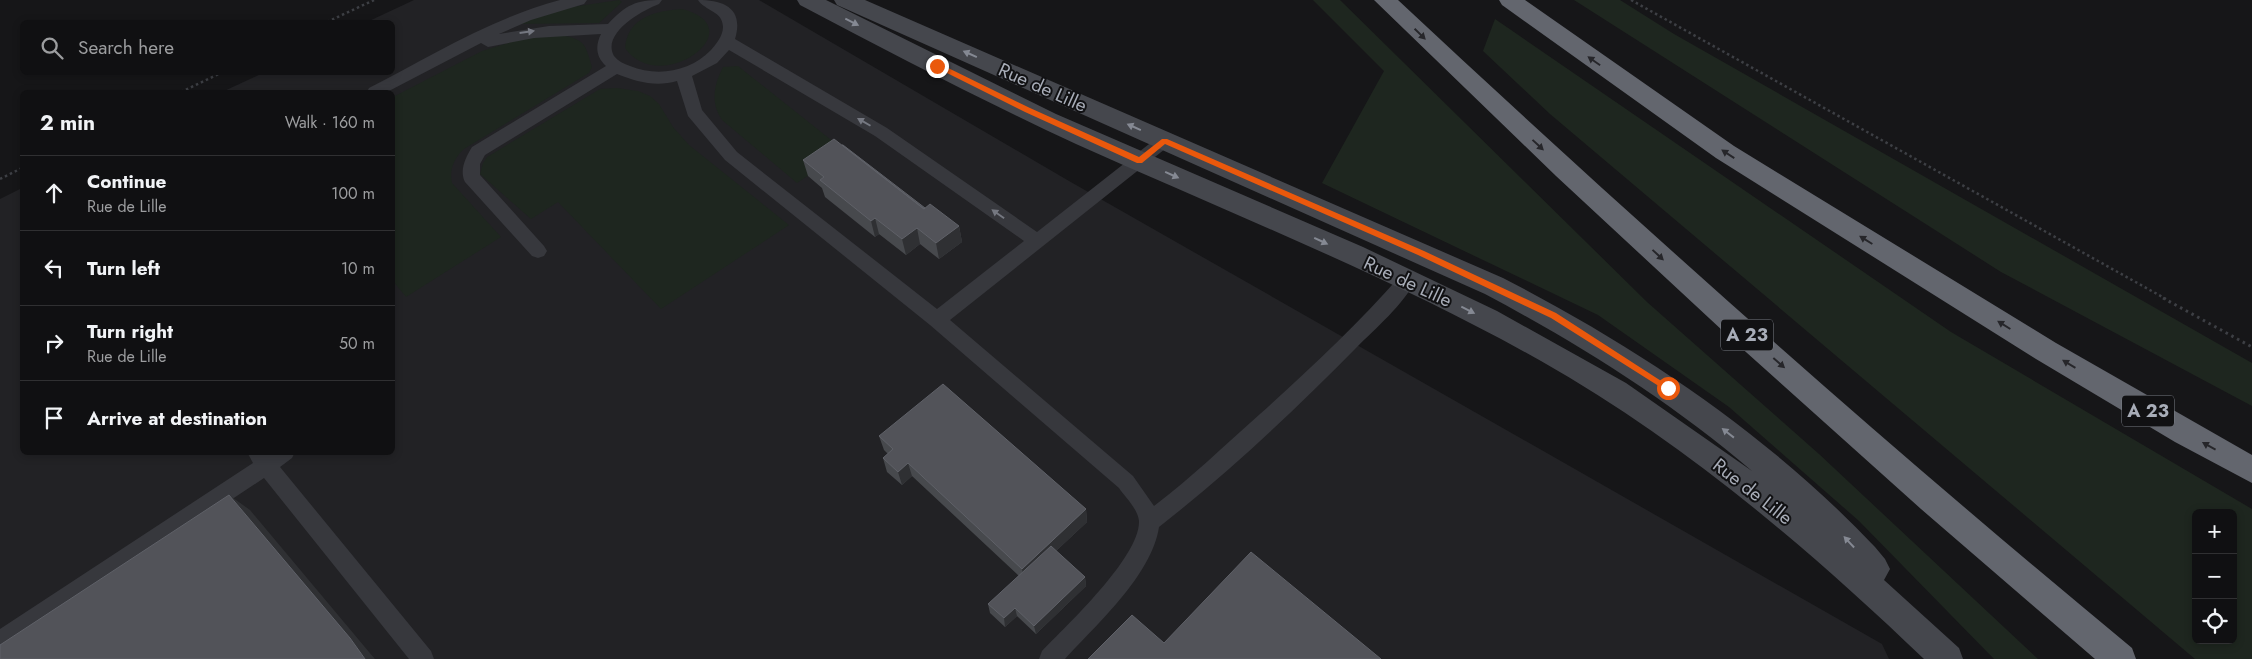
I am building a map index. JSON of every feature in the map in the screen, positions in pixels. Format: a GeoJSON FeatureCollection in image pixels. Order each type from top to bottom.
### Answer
{"type":"FeatureCollection","features":[{"type":"Feature","properties":{"kind":"highway","name":"A 23"},"geometry":{"type":"LineString","coordinates":[[1385,0],[1496,106],[1721,312],[1933,499],[2120,659]]}},
{"type":"Feature","properties":{"kind":"highway","name":"A 23"},"geometry":{"type":"LineString","coordinates":[[1510,0],[1725,152],[2046,351],[2252,470]]}},
{"type":"Feature","properties":{"kind":"main road","name":"Rue de Lille"},"geometry":{"type":"LineString","coordinates":[[808,0],[1027,110],[1407,280],[1531,342],[1648,414],[1719,464],[1832,553],[1947,659]]}},
{"type":"Feature","properties":{"kind":"main road","name":"Rue de Lille"},"geometry":{"type":"LineString","coordinates":[[845,0],[1494,286],[1554,316],[1626,359],[1733,437],[1808,502],[1871,566],[1947,659]]}},
{"type":"Feature","properties":{"kind":"lane"},"geometry":{"type":"LineString","coordinates":[[378,90],[500,26],[560,4],[580,0]]}},
{"type":"Feature","properties":{"kind":"lane"},"geometry":{"type":"LineString","coordinates":[[654,0],[629,11],[607,37],[606,52],[612,64],[626,74],[645,79],[667,78],[683,74],[709,63],[722,50],[730,36],[730,21],[722,9],[706,0]]}},
{"type":"Feature","properties":{"kind":"lane"},"geometry":{"type":"LineString","coordinates":[[446,55],[525,32],[611,30]]}},
{"type":"Feature","properties":{"kind":"lane"},"geometry":{"type":"LineString","coordinates":[[726,42],[881,132],[1038,242]]}},
{"type":"Feature","properties":{"kind":"lane"},"geometry":{"type":"LineString","coordinates":[[538,251],[471,177],[472,164],[478,152],[616,67]]}},
{"type":"Feature","properties":{"kind":"lane"},"geometry":{"type":"LineString","coordinates":[[683,74],[694,112],[731,156],[937,320],[1126,482],[1141,502],[1149,522],[1144,545],[1134,564],[1050,659]]}},
{"type":"Feature","properties":{"kind":"lane"},"geometry":{"type":"LineString","coordinates":[[937,320],[1164,141]]}},
{"type":"Feature","properties":{"kind":"lane"},"geometry":{"type":"LineString","coordinates":[[1149,522],[1184,496],[1323,370],[1369,325],[1407,280]]}},
{"type":"Feature","properties":{"kind":"lane"},"geometry":{"type":"LineString","coordinates":[[0,642],[261,459],[275,455]]}},
{"type":"Feature","properties":{"kind":"lane"},"geometry":{"type":"LineString","coordinates":[[261,459],[423,659]]}},
{"type":"Feature","properties":{"kind":"path"},"geometry":{"type":"LineString","coordinates":[[331,20],[374,0]]}},
{"type":"Feature","properties":{"kind":"path"},"geometry":{"type":"LineString","coordinates":[[1631,0],[2252,347]]}},
{"type":"Feature","properties":{"kind":"path"},"geometry":{"type":"LineString","coordinates":[[185,90],[217,75]]}},
{"type":"Feature","properties":{"kind":"path"},"geometry":{"type":"LineString","coordinates":[[0,179],[20,169]]}},
{"type":"Feature","properties":{"kind":"shaded area"},"geometry":{"type":"Polygon","coordinates":[[[414,0],[759,0],[1069,181],[1882,644],[1889,659],[0,659],[0,199],[20,189],[20,455],[395,455],[395,90],[226,90],[259,75],[395,75],[395,20],[371,20],[414,0]]]}},
{"type":"Feature","properties":{"kind":"shaded area"},"geometry":{"type":"Polygon","coordinates":[[[619,0],[622,2],[599,23],[515,24],[572,7],[619,0]]]}},
{"type":"Feature","properties":{"kind":"shaded area"},"geometry":{"type":"Polygon","coordinates":[[[1313,0],[1340,0],[1647,302],[1819,454],[2038,659],[1994,659],[1859,521],[1729,407],[1598,315],[1322,183],[1384,71],[1313,0]]]}},
{"type":"Feature","properties":{"kind":"shaded area"},"geometry":{"type":"Polygon","coordinates":[[[1574,0],[1620,0],[1674,34],[2252,363],[2252,406],[2001,272],[1574,0]]]}},
{"type":"Feature","properties":{"kind":"shaded area"},"geometry":{"type":"Polygon","coordinates":[[[682,9],[702,18],[709,30],[706,43],[694,54],[678,63],[659,66],[641,61],[625,48],[631,29],[644,18],[653,14],[682,9]]]}},
{"type":"Feature","properties":{"kind":"shaded area"},"geometry":{"type":"Polygon","coordinates":[[[1495,19],[1951,332],[2252,509],[2252,659],[2195,659],[1550,114],[1483,51],[1495,19]]]}},
{"type":"Feature","properties":{"kind":"shaded area"},"geometry":{"type":"Polygon","coordinates":[[[561,35],[575,39],[580,41],[586,48],[592,67],[589,73],[464,149],[457,156],[451,173],[452,183],[501,237],[406,297],[395,283],[395,96],[482,51],[521,39],[561,35]]]}},
{"type":"Feature","properties":{"kind":"shaded area"},"geometry":{"type":"Polygon","coordinates":[[[738,66],[845,151],[797,183],[722,120],[718,113],[715,94],[720,74],[723,67],[738,66]]]}},
{"type":"Feature","properties":{"kind":"shaded area"},"geometry":{"type":"Polygon","coordinates":[[[616,88],[638,91],[650,96],[659,104],[673,127],[689,145],[789,225],[661,309],[558,202],[531,219],[480,174],[487,157],[600,89],[616,88]]]}},
{"type":"Feature","properties":{"kind":"building"},"geometry":{"type":"Polygon","coordinates":[[[834,139],[924,209],[930,204],[959,226],[936,243],[917,228],[902,239],[875,218],[871,221],[820,180],[824,177],[803,160],[834,139]]]}},
{"type":"Feature","properties":{"kind":"building"},"geometry":{"type":"Polygon","coordinates":[[[843,145],[925,208],[924,209],[843,145]]]}},
{"type":"Feature","properties":{"kind":"building"},"geometry":{"type":"Polygon","coordinates":[[[943,384],[1086,509],[1022,569],[908,463],[898,472],[883,458],[893,449],[879,436],[943,384]]]}},
{"type":"Feature","properties":{"kind":"building"},"geometry":{"type":"Polygon","coordinates":[[[229,495],[350,638],[365,659],[0,659],[0,645],[229,495]]]}},
{"type":"Feature","properties":{"kind":"building"},"geometry":{"type":"Polygon","coordinates":[[[1051,546],[1085,577],[1034,626],[1015,608],[1004,618],[988,604],[1051,546]]]}},
{"type":"Feature","properties":{"kind":"building"},"geometry":{"type":"Polygon","coordinates":[[[1251,552],[1381,659],[1088,659],[1132,615],[1164,643],[1251,552]]]}},
{"type":"Feature","properties":{"kind":"route"},"geometry":{"type":"LineString","coordinates":[[937,66],[1027,110],[1140,161],[1164,141],[1421,253],[1554,316],[1626,359],[1668,388]]}}]}
